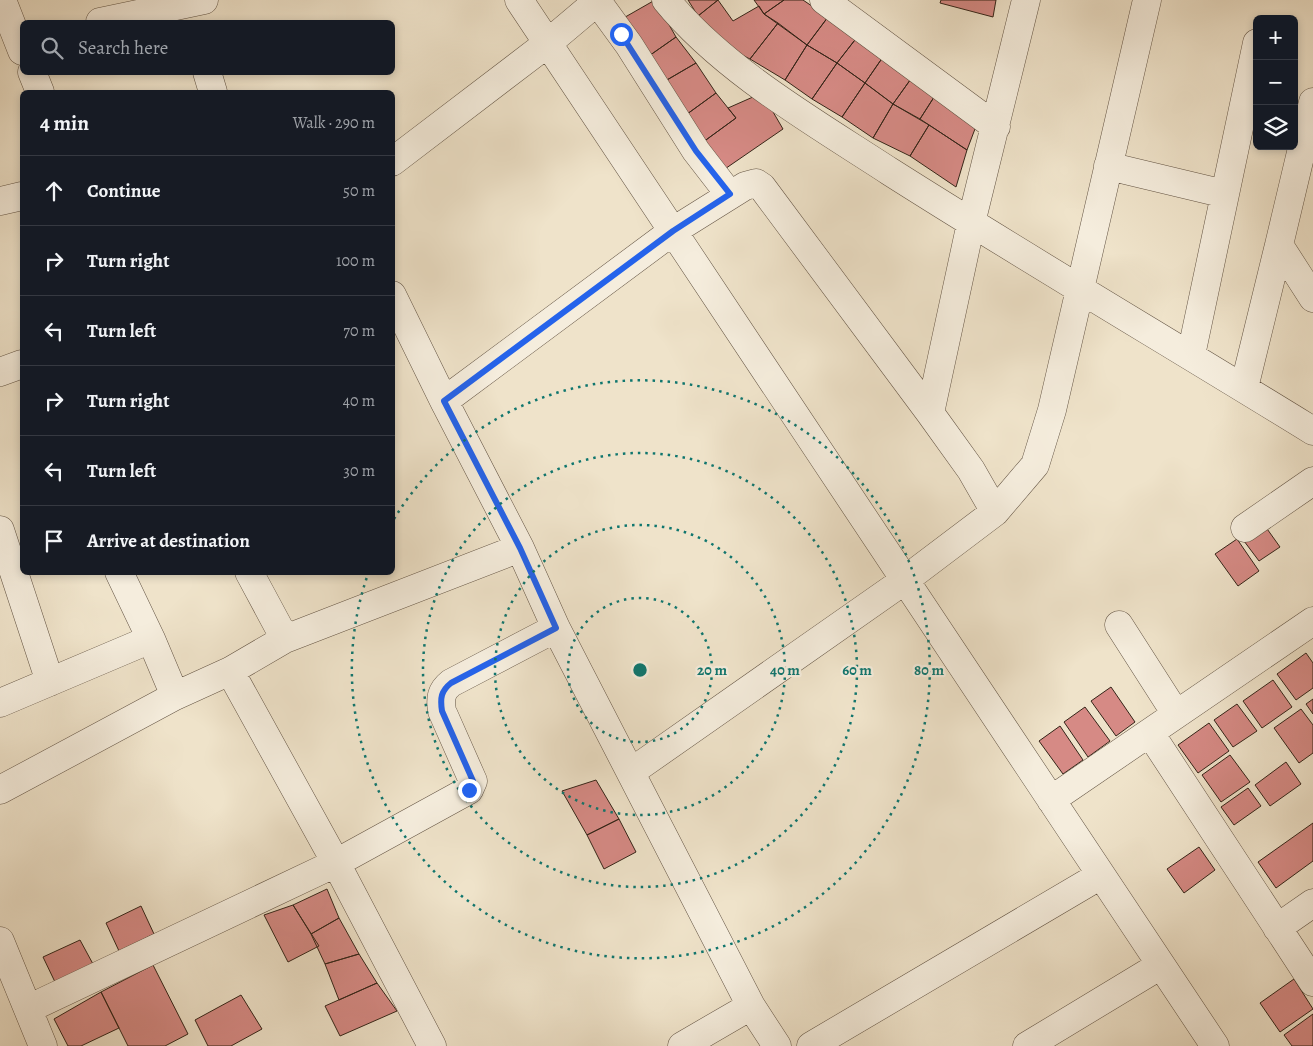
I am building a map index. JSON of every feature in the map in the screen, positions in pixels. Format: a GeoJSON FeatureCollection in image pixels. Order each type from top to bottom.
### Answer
{"type":"FeatureCollection","features":[{"type":"Feature","properties":{"kind":"street"},"geometry":{"type":"LineString","coordinates":[[2,0],[20,43]]}},
{"type":"Feature","properties":{"kind":"street"},"geometry":{"type":"LineString","coordinates":[[519,0],[1215,1046]]}},
{"type":"Feature","properties":{"kind":"street"},"geometry":{"type":"LineString","coordinates":[[666,0],[722,55],[767,90],[971,223],[1191,355],[1313,431]]}},
{"type":"Feature","properties":{"kind":"street"},"geometry":{"type":"LineString","coordinates":[[824,0],[996,127]]}},
{"type":"Feature","properties":{"kind":"street"},"geometry":{"type":"LineString","coordinates":[[930,413],[971,223],[1026,0]]}},
{"type":"Feature","properties":{"kind":"street"},"geometry":{"type":"LineString","coordinates":[[630,772],[905,580],[995,512],[1035,465],[1052,410],[1147,0]]}},
{"type":"Feature","properties":{"kind":"street"},"geometry":{"type":"LineString","coordinates":[[395,160],[548,43],[598,1],[629,45],[696,151],[730,194]]}},
{"type":"Feature","properties":{"kind":"street"},"geometry":{"type":"LineString","coordinates":[[112,20],[192,7]]}},
{"type":"Feature","properties":{"kind":"street"},"geometry":{"type":"LineString","coordinates":[[1191,355],[1253,60]]}},
{"type":"Feature","properties":{"kind":"street"},"geometry":{"type":"LineString","coordinates":[[33,75],[39,90]]}},
{"type":"Feature","properties":{"kind":"street"},"geometry":{"type":"LineString","coordinates":[[208,75],[212,90]]}},
{"type":"Feature","properties":{"kind":"street"},"geometry":{"type":"LineString","coordinates":[[1244,388],[1313,102]]}},
{"type":"Feature","properties":{"kind":"street"},"geometry":{"type":"LineString","coordinates":[[1108,166],[1225,194]]}},
{"type":"Feature","properties":{"kind":"street"},"geometry":{"type":"LineString","coordinates":[[444,401],[673,231],[730,194],[750,183],[756,183],[762,187],[930,413],[971,470],[995,512]]}},
{"type":"Feature","properties":{"kind":"street"},"geometry":{"type":"LineString","coordinates":[[0,201],[20,196]]}},
{"type":"Feature","properties":{"kind":"street"},"geometry":{"type":"LineString","coordinates":[[1279,246],[1313,298]]}},
{"type":"Feature","properties":{"kind":"street"},"geometry":{"type":"LineString","coordinates":[[395,301],[520,548],[556,628],[751,1006],[777,1046]]}},
{"type":"Feature","properties":{"kind":"street"},"geometry":{"type":"LineString","coordinates":[[0,372],[20,365]]}},
{"type":"Feature","properties":{"kind":"street"},"geometry":{"type":"LineString","coordinates":[[1245,528],[1313,481]]}},
{"type":"Feature","properties":{"kind":"street"},"geometry":{"type":"LineString","coordinates":[[0,530],[50,682]]}},
{"type":"Feature","properties":{"kind":"street"},"geometry":{"type":"LineString","coordinates":[[0,790],[175,696],[230,671],[285,639],[520,548]]}},
{"type":"Feature","properties":{"kind":"street"},"geometry":{"type":"LineString","coordinates":[[120,575],[151,639],[175,696]]}},
{"type":"Feature","properties":{"kind":"street"},"geometry":{"type":"LineString","coordinates":[[251,575],[285,639]]}},
{"type":"Feature","properties":{"kind":"street"},"geometry":{"type":"LineString","coordinates":[[1119,625],[1176,714]]}},
{"type":"Feature","properties":{"kind":"street"},"geometry":{"type":"LineString","coordinates":[[28,1009],[336,863],[473,786],[473,781],[442,711],[440,700],[443,689],[556,628]]}},
{"type":"Feature","properties":{"kind":"street"},"geometry":{"type":"LineString","coordinates":[[1051,800],[1176,714],[1308,631]]}},
{"type":"Feature","properties":{"kind":"street"},"geometry":{"type":"LineString","coordinates":[[0,703],[151,639]]}},
{"type":"Feature","properties":{"kind":"street"},"geometry":{"type":"LineString","coordinates":[[230,671],[336,863],[432,1046]]}},
{"type":"Feature","properties":{"kind":"street"},"geometry":{"type":"LineString","coordinates":[[1150,733],[1313,982]]}},
{"type":"Feature","properties":{"kind":"street"},"geometry":{"type":"LineString","coordinates":[[811,1046],[1101,875]]}},
{"type":"Feature","properties":{"kind":"street"},"geometry":{"type":"LineString","coordinates":[[1277,928],[1313,903]]}},
{"type":"Feature","properties":{"kind":"street"},"geometry":{"type":"LineString","coordinates":[[0,941],[43,1046]]}},
{"type":"Feature","properties":{"kind":"street"},"geometry":{"type":"LineString","coordinates":[[1027,1046],[1161,965]]}},
{"type":"Feature","properties":{"kind":"street"},"geometry":{"type":"LineString","coordinates":[[682,1046],[751,1006]]}},
{"type":"Feature","properties":{"kind":"building"},"geometry":{"type":"Polygon","coordinates":[[[655,0],[676,37],[646,58],[620,20],[655,0]]]}},
{"type":"Feature","properties":{"kind":"building"},"geometry":{"type":"Polygon","coordinates":[[[688,0],[718,0],[698,16],[688,0]]]}},
{"type":"Feature","properties":{"kind":"building"},"geometry":{"type":"Polygon","coordinates":[[[718,0],[733,21],[759,6],[764,14],[778,23],[750,59],[718,43],[698,16],[718,0]]]}},
{"type":"Feature","properties":{"kind":"building"},"geometry":{"type":"Polygon","coordinates":[[[754,0],[784,0],[764,14],[754,0]]]}},
{"type":"Feature","properties":{"kind":"building"},"geometry":{"type":"Polygon","coordinates":[[[784,0],[803,0],[828,17],[807,45],[764,14],[784,0]]]}},
{"type":"Feature","properties":{"kind":"building"},"geometry":{"type":"Polygon","coordinates":[[[941,0],[996,0],[993,17],[940,3],[941,0]]]}},
{"type":"Feature","properties":{"kind":"building"},"geometry":{"type":"Polygon","coordinates":[[[828,17],[858,36],[837,63],[807,45],[828,17]]]}},
{"type":"Feature","properties":{"kind":"building"},"geometry":{"type":"Polygon","coordinates":[[[778,23],[807,45],[785,80],[750,59],[778,23]]]}},
{"type":"Feature","properties":{"kind":"building"},"geometry":{"type":"Polygon","coordinates":[[[858,36],[885,54],[865,83],[837,63],[858,36]]]}},
{"type":"Feature","properties":{"kind":"building"},"geometry":{"type":"Polygon","coordinates":[[[676,37],[696,63],[660,84],[646,58],[676,37]]]}},
{"type":"Feature","properties":{"kind":"building"},"geometry":{"type":"Polygon","coordinates":[[[807,45],[837,63],[812,99],[785,80],[807,45]]]}},
{"type":"Feature","properties":{"kind":"building"},"geometry":{"type":"Polygon","coordinates":[[[885,54],[913,76],[893,104],[865,83],[885,54]]]}},
{"type":"Feature","properties":{"kind":"building"},"geometry":{"type":"Polygon","coordinates":[[[696,63],[716,93],[683,117],[660,84],[696,63]]]}},
{"type":"Feature","properties":{"kind":"building"},"geometry":{"type":"Polygon","coordinates":[[[837,63],[865,83],[842,117],[812,99],[837,63]]]}},
{"type":"Feature","properties":{"kind":"building"},"geometry":{"type":"Polygon","coordinates":[[[913,76],[936,94],[920,119],[893,104],[913,76]]]}},
{"type":"Feature","properties":{"kind":"building"},"geometry":{"type":"Polygon","coordinates":[[[865,83],[893,104],[873,138],[842,117],[865,83]]]}},
{"type":"Feature","properties":{"kind":"building"},"geometry":{"type":"Polygon","coordinates":[[[716,93],[736,118],[699,145],[683,117],[716,93]]]}},
{"type":"Feature","properties":{"kind":"building"},"geometry":{"type":"Polygon","coordinates":[[[762,93],[783,129],[719,173],[699,145],[736,118],[728,108],[762,93]]]}},
{"type":"Feature","properties":{"kind":"building"},"geometry":{"type":"Polygon","coordinates":[[[936,94],[978,121],[967,150],[920,119],[936,94]]]}},
{"type":"Feature","properties":{"kind":"building"},"geometry":{"type":"Polygon","coordinates":[[[893,104],[929,125],[910,156],[873,138],[893,104]]]}},
{"type":"Feature","properties":{"kind":"building"},"geometry":{"type":"Polygon","coordinates":[[[929,125],[967,150],[956,187],[910,156],[929,125]]]}},
{"type":"Feature","properties":{"kind":"building"},"geometry":{"type":"Polygon","coordinates":[[[1265,526],[1280,547],[1259,561],[1244,541],[1265,526]]]}},
{"type":"Feature","properties":{"kind":"building"},"geometry":{"type":"Polygon","coordinates":[[[1237,539],[1259,571],[1238,586],[1215,554],[1237,539]]]}},
{"type":"Feature","properties":{"kind":"building"},"geometry":{"type":"Polygon","coordinates":[[[1306,653],[1313,663],[1313,688],[1296,700],[1277,674],[1306,653]]]}},
{"type":"Feature","properties":{"kind":"building"},"geometry":{"type":"Polygon","coordinates":[[[1273,680],[1292,707],[1262,728],[1243,701],[1273,680]]]}},
{"type":"Feature","properties":{"kind":"building"},"geometry":{"type":"Polygon","coordinates":[[[1111,687],[1135,722],[1116,736],[1091,701],[1111,687]]]}},
{"type":"Feature","properties":{"kind":"building"},"geometry":{"type":"Polygon","coordinates":[[[1313,699],[1313,714],[1306,704],[1313,699]]]}},
{"type":"Feature","properties":{"kind":"building"},"geometry":{"type":"Polygon","coordinates":[[[1237,704],[1257,731],[1233,747],[1214,720],[1237,704]]]}},
{"type":"Feature","properties":{"kind":"building"},"geometry":{"type":"Polygon","coordinates":[[[1085,707],[1110,741],[1088,757],[1064,722],[1085,707]]]}},
{"type":"Feature","properties":{"kind":"building"},"geometry":{"type":"Polygon","coordinates":[[[1301,709],[1313,725],[1313,753],[1299,763],[1274,728],[1301,709]]]}},
{"type":"Feature","properties":{"kind":"building"},"geometry":{"type":"Polygon","coordinates":[[[1209,723],[1229,751],[1198,773],[1178,745],[1209,723]]]}},
{"type":"Feature","properties":{"kind":"building"},"geometry":{"type":"Polygon","coordinates":[[[1060,726],[1083,760],[1063,774],[1039,741],[1060,726]]]}},
{"type":"Feature","properties":{"kind":"building"},"geometry":{"type":"Polygon","coordinates":[[[1230,755],[1250,782],[1221,802],[1202,775],[1230,755]]]}},
{"type":"Feature","properties":{"kind":"building"},"geometry":{"type":"Polygon","coordinates":[[[1286,762],[1301,784],[1270,806],[1255,785],[1286,762]]]}},
{"type":"Feature","properties":{"kind":"building"},"geometry":{"type":"Polygon","coordinates":[[[596,780],[619,819],[587,835],[562,791],[596,780]]]}},
{"type":"Feature","properties":{"kind":"building"},"geometry":{"type":"Polygon","coordinates":[[[1248,788],[1261,806],[1234,825],[1221,807],[1248,788]]]}},
{"type":"Feature","properties":{"kind":"building"},"geometry":{"type":"Polygon","coordinates":[[[619,819],[636,852],[604,869],[587,835],[619,819]]]}},
{"type":"Feature","properties":{"kind":"building"},"geometry":{"type":"Polygon","coordinates":[[[1313,823],[1313,861],[1276,888],[1258,862],[1313,823]]]}},
{"type":"Feature","properties":{"kind":"building"},"geometry":{"type":"Polygon","coordinates":[[[1199,847],[1215,870],[1184,893],[1167,869],[1199,847]]]}},
{"type":"Feature","properties":{"kind":"building"},"geometry":{"type":"Polygon","coordinates":[[[327,889],[339,918],[311,934],[293,905],[327,889]]]}},
{"type":"Feature","properties":{"kind":"building"},"geometry":{"type":"Polygon","coordinates":[[[293,905],[319,946],[288,962],[264,915],[293,905]]]}},
{"type":"Feature","properties":{"kind":"building"},"geometry":{"type":"Polygon","coordinates":[[[141,906],[154,934],[119,951],[106,923],[141,906]]]}},
{"type":"Feature","properties":{"kind":"building"},"geometry":{"type":"Polygon","coordinates":[[[339,918],[359,954],[325,964],[311,934],[339,918]]]}},
{"type":"Feature","properties":{"kind":"building"},"geometry":{"type":"Polygon","coordinates":[[[80,940],[93,964],[55,982],[43,957],[80,940]]]}},
{"type":"Feature","properties":{"kind":"building"},"geometry":{"type":"Polygon","coordinates":[[[359,954],[377,983],[339,1000],[325,964],[359,954]]]}},
{"type":"Feature","properties":{"kind":"building"},"geometry":{"type":"Polygon","coordinates":[[[153,965],[188,1034],[165,1046],[128,1046],[101,992],[153,965]]]}},
{"type":"Feature","properties":{"kind":"building"},"geometry":{"type":"Polygon","coordinates":[[[1294,979],[1313,1009],[1280,1032],[1260,1003],[1294,979]]]}},
{"type":"Feature","properties":{"kind":"building"},"geometry":{"type":"Polygon","coordinates":[[[377,983],[397,1011],[340,1036],[325,1006],[377,983]]]}},
{"type":"Feature","properties":{"kind":"building"},"geometry":{"type":"Polygon","coordinates":[[[101,992],[119,1028],[81,1046],[68,1046],[54,1019],[101,992]]]}},
{"type":"Feature","properties":{"kind":"building"},"geometry":{"type":"Polygon","coordinates":[[[241,995],[262,1029],[231,1046],[208,1046],[195,1020],[241,995]]]}},
{"type":"Feature","properties":{"kind":"building"},"geometry":{"type":"Polygon","coordinates":[[[1313,1014],[1313,1046],[1292,1046],[1284,1035],[1313,1014]]]}},
{"type":"Feature","properties":{"kind":"route"},"geometry":{"type":"LineString","coordinates":[[469,790],[473,786],[473,781],[442,711],[440,700],[443,689],[556,628],[520,548],[444,401],[673,231],[730,194],[707,168],[621,34]]}}]}
